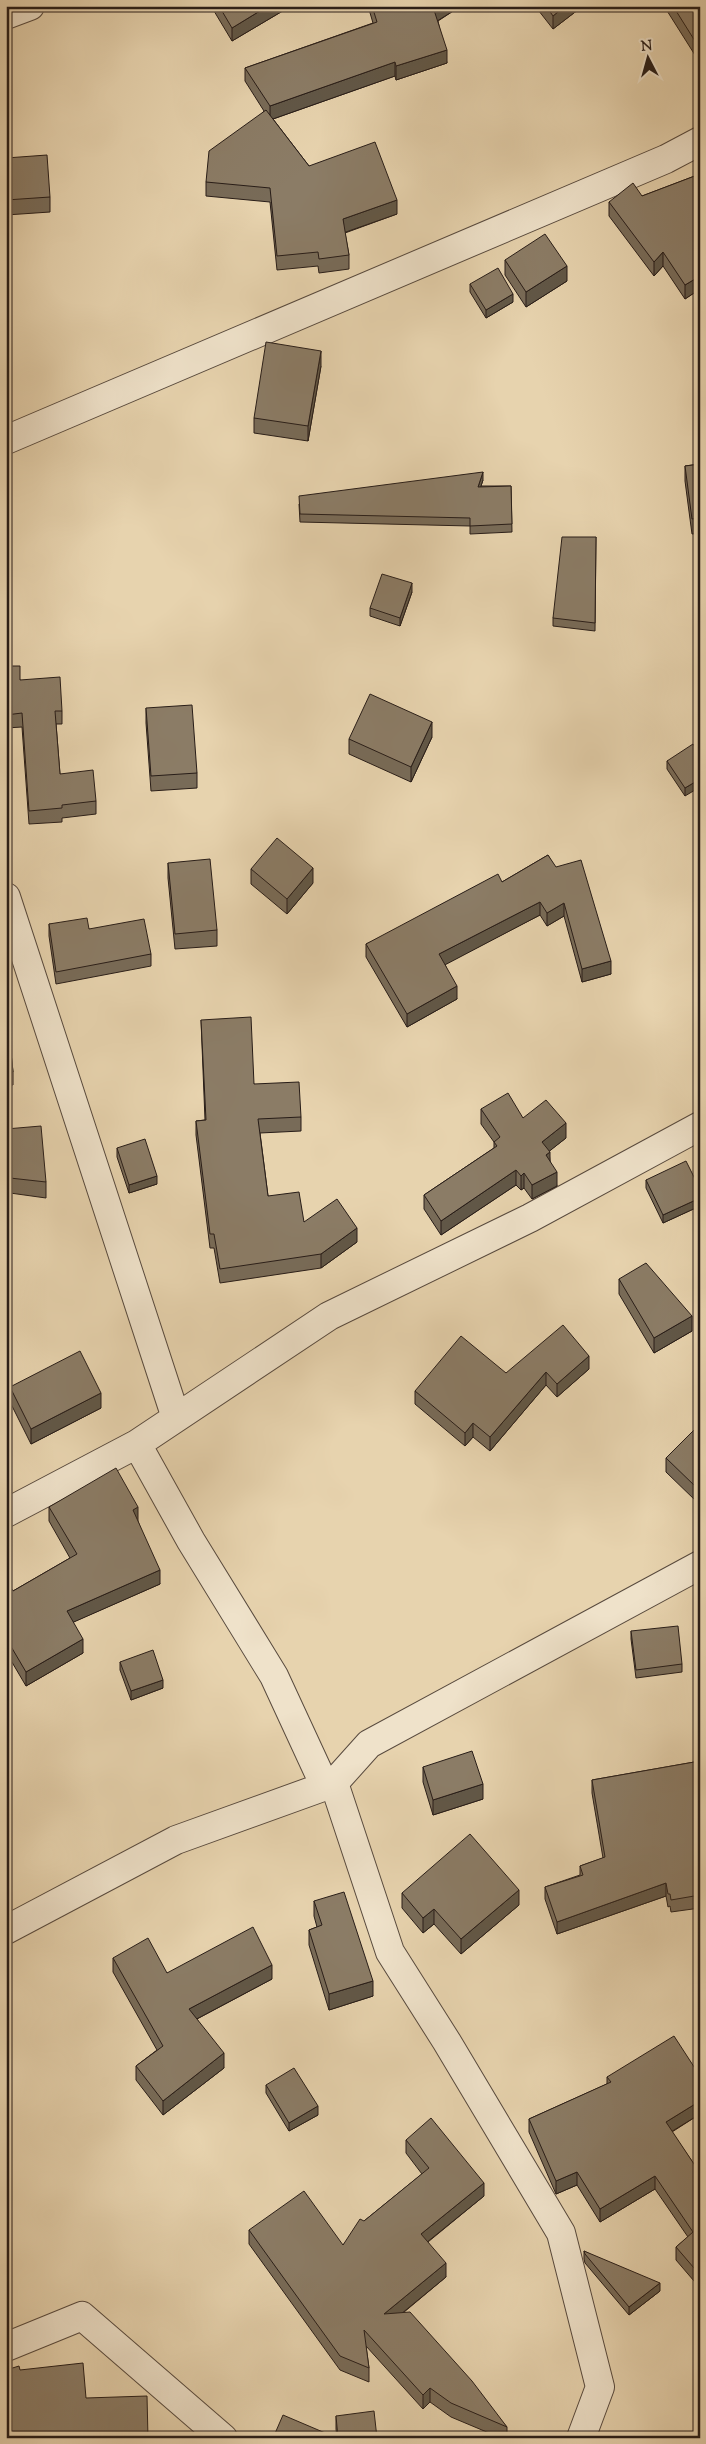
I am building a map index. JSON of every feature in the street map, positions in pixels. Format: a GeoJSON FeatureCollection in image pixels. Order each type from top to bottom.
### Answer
{"type":"FeatureCollection","features":[{"type":"Feature","properties":{"kind":"street"},"geometry":{"type":"LineString","coordinates":[[6,15],[30,6]]}},
{"type":"Feature","properties":{"kind":"street"},"geometry":{"type":"LineString","coordinates":[[6,440],[666,158],[700,141]]}},
{"type":"Feature","properties":{"kind":"street"},"geometry":{"type":"LineString","coordinates":[[6,897],[176,1418]]}},
{"type":"Feature","properties":{"kind":"street"},"geometry":{"type":"LineString","coordinates":[[6,1513],[137,1444],[329,1316],[530,1218],[700,1126]]}},
{"type":"Feature","properties":{"kind":"street"},"geometry":{"type":"LineString","coordinates":[[137,1444],[191,1541],[274,1676],[323,1782],[334,1784]]}},
{"type":"Feature","properties":{"kind":"street"},"geometry":{"type":"LineString","coordinates":[[6,1930],[176,1840],[334,1784],[369,1744],[700,1565]]}},
{"type":"Feature","properties":{"kind":"street"},"geometry":{"type":"LineString","coordinates":[[334,1784],[390,1952],[447,2042],[561,2233],[600,2387],[581,2438]]}},
{"type":"Feature","properties":{"kind":"street"},"geometry":{"type":"LineString","coordinates":[[6,2347],[82,2316],[223,2438]]}},
{"type":"Feature","properties":{"kind":"building"},"geometry":{"type":"Polygon","coordinates":[[[219,6],[268,6],[232,28],[219,6]]]}},
{"type":"Feature","properties":{"kind":"building"},"geometry":{"type":"Polygon","coordinates":[[[372,6],[440,6],[434,10],[447,50],[396,66],[395,62],[270,106],[245,68],[377,22],[372,6]]]}},
{"type":"Feature","properties":{"kind":"building"},"geometry":{"type":"Polygon","coordinates":[[[546,6],[565,6],[553,16],[546,6]]]}},
{"type":"Feature","properties":{"kind":"building"},"geometry":{"type":"Polygon","coordinates":[[[673,6],[700,6],[700,49],[673,6]]]}},
{"type":"Feature","properties":{"kind":"building"},"geometry":{"type":"Polygon","coordinates":[[[266,110],[309,166],[375,142],[397,200],[343,219],[349,255],[319,259],[318,252],[277,256],[270,188],[206,182],[209,151],[266,110]]]}},
{"type":"Feature","properties":{"kind":"building"},"geometry":{"type":"Polygon","coordinates":[[[47,155],[50,197],[6,200],[6,158],[47,155]]]}},
{"type":"Feature","properties":{"kind":"building"},"geometry":{"type":"Polygon","coordinates":[[[700,174],[700,276],[685,285],[663,252],[654,262],[609,202],[633,183],[642,196],[700,174]]]}},
{"type":"Feature","properties":{"kind":"building"},"geometry":{"type":"Polygon","coordinates":[[[545,234],[567,266],[526,292],[505,260],[545,234]]]}},
{"type":"Feature","properties":{"kind":"building"},"geometry":{"type":"Polygon","coordinates":[[[498,268],[513,294],[486,310],[470,284],[498,268]]]}},
{"type":"Feature","properties":{"kind":"building"},"geometry":{"type":"Polygon","coordinates":[[[266,342],[321,351],[308,426],[254,418],[266,342]]]}},
{"type":"Feature","properties":{"kind":"building"},"geometry":{"type":"Polygon","coordinates":[[[700,464],[700,518],[692,519],[685,466],[700,464]]]}},
{"type":"Feature","properties":{"kind":"building"},"geometry":{"type":"Polygon","coordinates":[[[483,472],[478,487],[511,486],[512,524],[470,526],[470,518],[300,514],[299,496],[483,472]]]}},
{"type":"Feature","properties":{"kind":"building"},"geometry":{"type":"Polygon","coordinates":[[[562,537],[596,537],[595,623],[553,618],[562,537]]]}},
{"type":"Feature","properties":{"kind":"building"},"geometry":{"type":"Polygon","coordinates":[[[382,574],[412,583],[400,618],[370,608],[382,574]]]}},
{"type":"Feature","properties":{"kind":"building"},"geometry":{"type":"Polygon","coordinates":[[[6,648],[10,666],[20,666],[20,680],[60,677],[62,711],[55,711],[60,774],[93,770],[96,801],[62,805],[62,808],[29,811],[22,713],[6,715],[6,648]]]}},
{"type":"Feature","properties":{"kind":"building"},"geometry":{"type":"Polygon","coordinates":[[[370,694],[432,722],[411,767],[349,739],[370,694]]]}},
{"type":"Feature","properties":{"kind":"building"},"geometry":{"type":"Polygon","coordinates":[[[192,705],[197,773],[151,776],[146,708],[192,705]]]}},
{"type":"Feature","properties":{"kind":"building"},"geometry":{"type":"Polygon","coordinates":[[[693,744],[700,754],[700,779],[685,788],[667,761],[693,744]]]}},
{"type":"Feature","properties":{"kind":"building"},"geometry":{"type":"Polygon","coordinates":[[[277,838],[313,868],[287,899],[251,869],[277,838]]]}},
{"type":"Feature","properties":{"kind":"building"},"geometry":{"type":"Polygon","coordinates":[[[548,855],[556,867],[581,860],[611,961],[582,969],[564,903],[547,913],[540,902],[439,954],[457,986],[407,1014],[366,944],[498,874],[502,882],[548,855]]]}},
{"type":"Feature","properties":{"kind":"building"},"geometry":{"type":"Polygon","coordinates":[[[210,859],[217,930],[175,934],[168,863],[210,859]]]}},
{"type":"Feature","properties":{"kind":"building"},"geometry":{"type":"Polygon","coordinates":[[[87,918],[89,929],[144,919],[151,954],[56,972],[49,924],[87,918]]]}},
{"type":"Feature","properties":{"kind":"building"},"geometry":{"type":"Polygon","coordinates":[[[6,1004],[13,1072],[6,1072],[6,1004]]]}},
{"type":"Feature","properties":{"kind":"building"},"geometry":{"type":"Polygon","coordinates":[[[251,1017],[254,1084],[299,1082],[301,1117],[258,1119],[268,1196],[299,1192],[304,1222],[337,1199],[357,1228],[321,1254],[220,1269],[214,1234],[210,1234],[196,1121],[206,1120],[201,1020],[251,1017]]]}},
{"type":"Feature","properties":{"kind":"building"},"geometry":{"type":"Polygon","coordinates":[[[508,1093],[523,1118],[546,1100],[566,1123],[542,1142],[550,1152],[546,1155],[557,1172],[532,1185],[524,1173],[521,1176],[516,1170],[441,1221],[424,1195],[497,1146],[494,1142],[500,1137],[481,1109],[508,1093]]]}},
{"type":"Feature","properties":{"kind":"building"},"geometry":{"type":"Polygon","coordinates":[[[41,1126],[46,1182],[10,1178],[6,1129],[41,1126]]]}},
{"type":"Feature","properties":{"kind":"building"},"geometry":{"type":"Polygon","coordinates":[[[145,1139],[157,1176],[129,1185],[117,1148],[145,1139]]]}},
{"type":"Feature","properties":{"kind":"building"},"geometry":{"type":"Polygon","coordinates":[[[686,1161],[700,1189],[700,1198],[663,1215],[646,1180],[686,1161]]]}},
{"type":"Feature","properties":{"kind":"building"},"geometry":{"type":"Polygon","coordinates":[[[646,1263],[692,1316],[654,1338],[619,1279],[646,1263]]]}},
{"type":"Feature","properties":{"kind":"building"},"geometry":{"type":"Polygon","coordinates":[[[563,1325],[589,1356],[557,1384],[546,1372],[490,1437],[473,1423],[465,1433],[415,1391],[461,1336],[506,1373],[563,1325]]]}},
{"type":"Feature","properties":{"kind":"building"},"geometry":{"type":"Polygon","coordinates":[[[80,1351],[101,1393],[31,1429],[10,1387],[80,1351]]]}},
{"type":"Feature","properties":{"kind":"building"},"geometry":{"type":"Polygon","coordinates":[[[700,1424],[700,1483],[696,1487],[666,1458],[700,1424]]]}},
{"type":"Feature","properties":{"kind":"building"},"geometry":{"type":"Polygon","coordinates":[[[116,1468],[138,1507],[133,1510],[160,1570],[67,1611],[83,1639],[26,1672],[6,1638],[6,1581],[13,1591],[77,1554],[49,1507],[116,1468]]]}},
{"type":"Feature","properties":{"kind":"building"},"geometry":{"type":"Polygon","coordinates":[[[678,1626],[682,1664],[636,1670],[631,1631],[678,1626]]]}},
{"type":"Feature","properties":{"kind":"building"},"geometry":{"type":"Polygon","coordinates":[[[153,1650],[163,1680],[131,1691],[120,1662],[153,1650]]]}},
{"type":"Feature","properties":{"kind":"building"},"geometry":{"type":"Polygon","coordinates":[[[472,1751],[483,1784],[433,1800],[423,1767],[472,1751]]]}},
{"type":"Feature","properties":{"kind":"building"},"geometry":{"type":"Polygon","coordinates":[[[700,1761],[700,1895],[671,1900],[666,1883],[557,1922],[545,1887],[583,1875],[580,1866],[605,1857],[592,1780],[700,1761]]]}},
{"type":"Feature","properties":{"kind":"building"},"geometry":{"type":"Polygon","coordinates":[[[470,1834],[519,1890],[461,1939],[434,1909],[423,1918],[402,1893],[470,1834]]]}},
{"type":"Feature","properties":{"kind":"building"},"geometry":{"type":"Polygon","coordinates":[[[344,1892],[373,1981],[329,1994],[309,1930],[322,1925],[314,1901],[344,1892]]]}},
{"type":"Feature","properties":{"kind":"building"},"geometry":{"type":"Polygon","coordinates":[[[253,1927],[272,1965],[189,2009],[224,2053],[163,2101],[136,2066],[163,2046],[113,1958],[148,1938],[167,1973],[253,1927]]]}},
{"type":"Feature","properties":{"kind":"building"},"geometry":{"type":"Polygon","coordinates":[[[674,2036],[700,2076],[700,2101],[666,2122],[700,2173],[700,2275],[676,2247],[693,2232],[655,2176],[600,2209],[577,2172],[556,2181],[529,2119],[611,2082],[607,2077],[674,2036]]]}},
{"type":"Feature","properties":{"kind":"building"},"geometry":{"type":"Polygon","coordinates":[[[294,2068],[318,2106],[289,2123],[266,2085],[294,2068]]]}},
{"type":"Feature","properties":{"kind":"building"},"geometry":{"type":"Polygon","coordinates":[[[431,2118],[484,2183],[421,2234],[446,2263],[384,2314],[410,2312],[472,2381],[507,2427],[451,2403],[430,2388],[423,2395],[364,2330],[369,2368],[340,2356],[249,2230],[304,2191],[343,2245],[360,2219],[364,2221],[429,2168],[406,2140],[431,2118]]]}},
{"type":"Feature","properties":{"kind":"building"},"geometry":{"type":"Polygon","coordinates":[[[584,2251],[660,2283],[629,2307],[584,2251]]]}},
{"type":"Feature","properties":{"kind":"building"},"geometry":{"type":"Polygon","coordinates":[[[83,2363],[86,2398],[147,2396],[148,2438],[6,2438],[6,2370],[19,2366],[20,2370],[83,2363]]]}},
{"type":"Feature","properties":{"kind":"building"},"geometry":{"type":"Polygon","coordinates":[[[374,2411],[377,2438],[338,2438],[336,2416],[374,2411]]]}},
{"type":"Feature","properties":{"kind":"building"},"geometry":{"type":"Polygon","coordinates":[[[283,2415],[337,2438],[273,2438],[283,2415]]]}}]}
